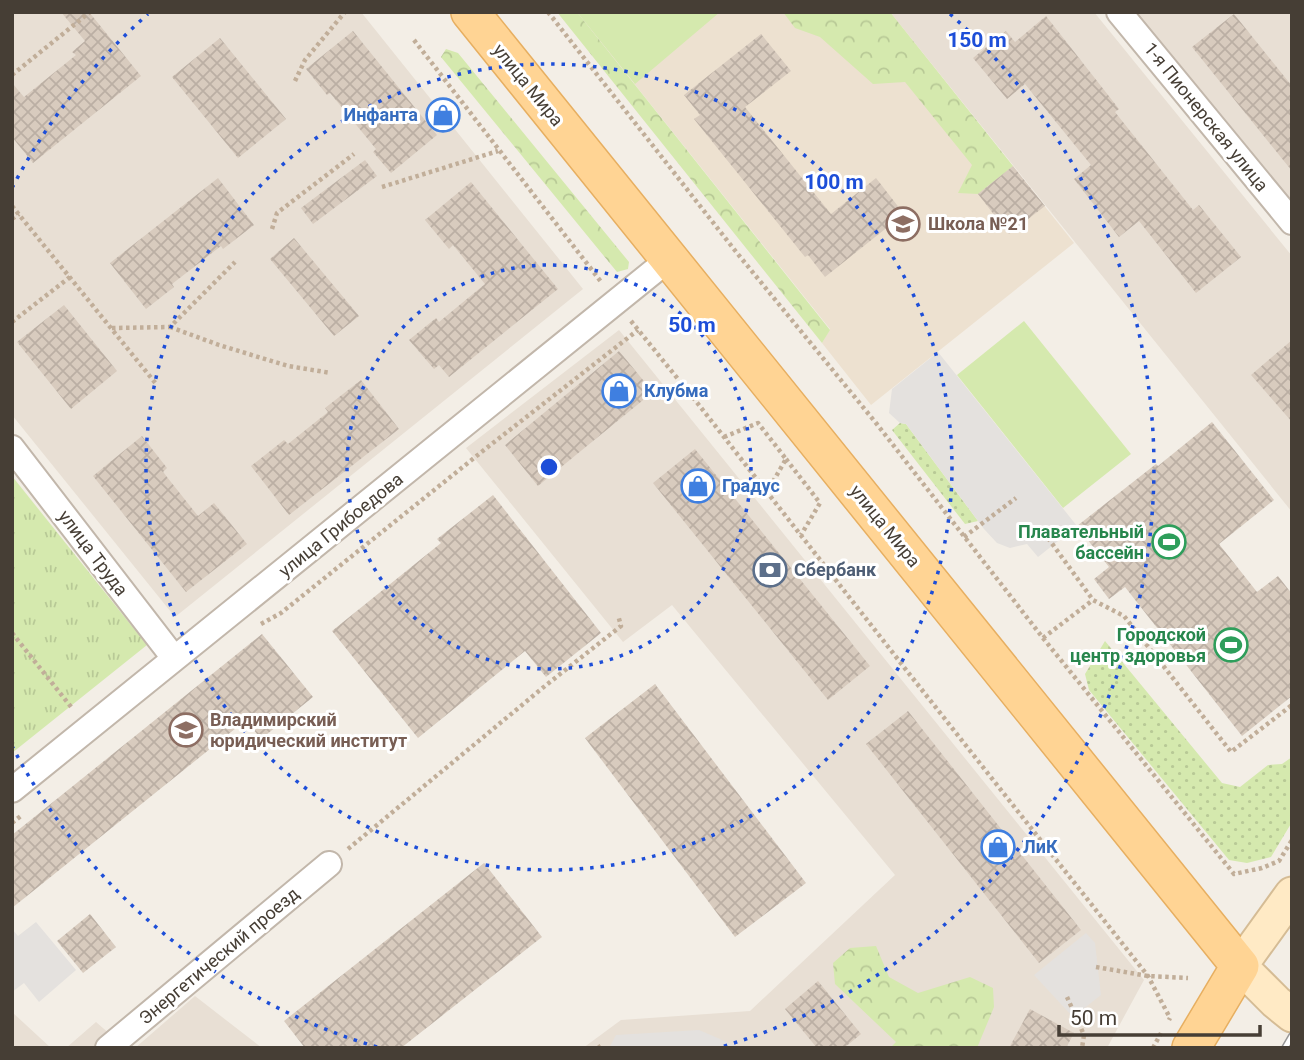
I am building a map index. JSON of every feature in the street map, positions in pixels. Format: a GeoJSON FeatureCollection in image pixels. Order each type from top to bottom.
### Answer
{"type":"FeatureCollection","features":[{"type":"Feature","properties":{"kind":"main road","name":"улица Мира"},"geometry":{"type":"LineString","coordinates":[[470,12],[1240,966]]}},
{"type":"Feature","properties":{"kind":"main road"},"geometry":{"type":"LineString","coordinates":[[1191,1048],[1240,966],[1292,894]]}},
{"type":"Feature","properties":{"kind":"main road"},"geometry":{"type":"LineString","coordinates":[[1240,966],[1292,1015]]}},
{"type":"Feature","properties":{"kind":"street","name":"1-я Пионерская улица"},"geometry":{"type":"LineString","coordinates":[[1119,12],[1292,222]]}},
{"type":"Feature","properties":{"kind":"street","name":"улица Грибоедова"},"geometry":{"type":"LineString","coordinates":[[12,790],[669,259]]}},
{"type":"Feature","properties":{"kind":"street","name":"улица Труда"},"geometry":{"type":"LineString","coordinates":[[12,447],[174,658]]}},
{"type":"Feature","properties":{"kind":"street","name":"Энергетический проезд"},"geometry":{"type":"LineString","coordinates":[[108,1048],[329,864]]}},
{"type":"Feature","properties":{"kind":"path"},"geometry":{"type":"LineString","coordinates":[[12,75],[90,12]]}},
{"type":"Feature","properties":{"kind":"path"},"geometry":{"type":"LineString","coordinates":[[295,81],[305,60],[345,12]]}},
{"type":"Feature","properties":{"kind":"path"},"geometry":{"type":"LineString","coordinates":[[548,12],[737,253],[876,423],[1043,638],[1234,874],[1279,861],[1292,840]]}},
{"type":"Feature","properties":{"kind":"path"},"geometry":{"type":"LineString","coordinates":[[414,40],[638,330],[1148,976],[1170,1018],[1153,1048]]}},
{"type":"Feature","properties":{"kind":"path"},"geometry":{"type":"LineString","coordinates":[[382,187],[499,151]]}},
{"type":"Feature","properties":{"kind":"path"},"geometry":{"type":"LineString","coordinates":[[272,229],[277,213],[354,154]]}},
{"type":"Feature","properties":{"kind":"path"},"geometry":{"type":"LineString","coordinates":[[12,206],[157,384]]}},
{"type":"Feature","properties":{"kind":"path"},"geometry":{"type":"LineString","coordinates":[[12,219],[19,215]]}},
{"type":"Feature","properties":{"kind":"path"},"geometry":{"type":"LineString","coordinates":[[170,327],[235,262]]}},
{"type":"Feature","properties":{"kind":"path"},"geometry":{"type":"LineString","coordinates":[[12,322],[70,277]]}},
{"type":"Feature","properties":{"kind":"path"},"geometry":{"type":"LineString","coordinates":[[111,328],[170,327],[288,366],[331,373]]}},
{"type":"Feature","properties":{"kind":"path"},"geometry":{"type":"LineString","coordinates":[[260,624],[281,613],[638,330]]}},
{"type":"Feature","properties":{"kind":"path"},"geometry":{"type":"LineString","coordinates":[[724,437],[758,423],[820,503],[801,536]]}},
{"type":"Feature","properties":{"kind":"path"},"geometry":{"type":"LineString","coordinates":[[767,492],[786,459]]}},
{"type":"Feature","properties":{"kind":"path"},"geometry":{"type":"LineString","coordinates":[[964,537],[1016,498]]}},
{"type":"Feature","properties":{"kind":"path"},"geometry":{"type":"LineString","coordinates":[[1048,538],[1093,600],[1125,616],[1231,752],[1292,705]]}},
{"type":"Feature","properties":{"kind":"path"},"geometry":{"type":"LineString","coordinates":[[1043,638],[1093,600]]}},
{"type":"Feature","properties":{"kind":"path"},"geometry":{"type":"LineString","coordinates":[[329,864],[621,626],[618,615]]}},
{"type":"Feature","properties":{"kind":"path"},"geometry":{"type":"LineString","coordinates":[[12,633],[88,728]]}},
{"type":"Feature","properties":{"kind":"path"},"geometry":{"type":"LineString","coordinates":[[12,823],[23,814]]}},
{"type":"Feature","properties":{"kind":"path"},"geometry":{"type":"LineString","coordinates":[[1096,967],[1148,976],[1188,978]]}},
{"type":"Feature","properties":{"kind":"path"},"geometry":{"type":"LineString","coordinates":[[1067,997],[1084,1035],[1083,1048]]}},
{"type":"Feature","properties":{"kind":"shaded area"},"geometry":{"type":"Polygon","coordinates":[[[12,12],[361,12],[583,289],[175,617],[12,415],[12,12]]]}},
{"type":"Feature","properties":{"kind":"shaded area","name":"Школа №21"},"geometry":{"type":"Polygon","coordinates":[[[577,12],[890,12],[1074,243],[871,405],[822,343],[830,329],[577,12]]]}},
{"type":"Feature","properties":{"kind":"shaded area"},"geometry":{"type":"Polygon","coordinates":[[[890,12],[1094,12],[1292,256],[1292,512],[890,12]]]}},
{"type":"Feature","properties":{"kind":"shaded area"},"geometry":{"type":"Polygon","coordinates":[[[1136,12],[1292,12],[1292,204],[1136,12]]]}},
{"type":"Feature","properties":{"kind":"shaded area"},"geometry":{"type":"Polygon","coordinates":[[[619,330],[1144,980],[1107,1048],[583,1048],[621,1020],[750,1011],[895,875],[672,605],[623,642],[466,448],[619,330]]]}},
{"type":"Feature","properties":{"kind":"shaded area"},"geometry":{"type":"Polygon","coordinates":[[[938,352],[1077,526],[1038,557],[1027,544],[1010,548],[997,543],[906,424],[900,423],[889,413],[892,389],[938,352]]]}},
{"type":"Feature","properties":{"kind":"shaded area"},"geometry":{"type":"Polygon","coordinates":[[[36,922],[76,970],[39,1002],[24,983],[12,992],[12,929],[18,936],[36,922]]]}},
{"type":"Feature","properties":{"kind":"shaded area"},"geometry":{"type":"Polygon","coordinates":[[[1086,933],[1095,943],[1101,995],[1073,1017],[1034,975],[1086,933]]]}},
{"type":"Feature","properties":{"kind":"shaded area"},"geometry":{"type":"Polygon","coordinates":[[[195,996],[262,1048],[135,1048],[195,996]]]}},
{"type":"Feature","properties":{"kind":"shaded area"},"geometry":{"type":"Polygon","coordinates":[[[12,1012],[51,1048],[12,1048],[12,1012]]]}},
{"type":"Feature","properties":{"kind":"shaded area"},"geometry":{"type":"Polygon","coordinates":[[[96,1022],[126,1048],[66,1048],[96,1022]]]}},
{"type":"Feature","properties":{"kind":"shaded area"},"geometry":{"type":"Polygon","coordinates":[[[699,1030],[741,1048],[609,1048],[616,1035],[699,1030]]]}},
{"type":"Feature","properties":{"kind":"green space"},"geometry":{"type":"Polygon","coordinates":[[[557,12],[577,12],[830,330],[822,343],[557,12]]]}},
{"type":"Feature","properties":{"kind":"green space"},"geometry":{"type":"Polygon","coordinates":[[[577,12],[720,12],[635,84],[577,12]]]}},
{"type":"Feature","properties":{"kind":"green space"},"geometry":{"type":"Polygon","coordinates":[[[783,12],[890,12],[1013,166],[978,194],[958,193],[972,165],[905,82],[873,84],[820,37],[795,28],[783,12]]]}},
{"type":"Feature","properties":{"kind":"green space"},"geometry":{"type":"Polygon","coordinates":[[[446,49],[458,53],[629,262],[628,269],[617,272],[441,57],[446,49]]]}},
{"type":"Feature","properties":{"kind":"green space"},"geometry":{"type":"Polygon","coordinates":[[[1024,321],[1131,454],[1063,508],[957,375],[1024,321]]]}},
{"type":"Feature","properties":{"kind":"green space"},"geometry":{"type":"Polygon","coordinates":[[[900,423],[906,424],[978,521],[965,524],[892,430],[900,423]]]}},
{"type":"Feature","properties":{"kind":"green space"},"geometry":{"type":"Polygon","coordinates":[[[12,476],[147,645],[12,753],[12,476]]]}},
{"type":"Feature","properties":{"kind":"green space"},"geometry":{"type":"Polygon","coordinates":[[[1105,641],[1222,783],[1240,787],[1268,765],[1282,764],[1292,757],[1292,822],[1271,857],[1247,863],[1229,860],[1089,690],[1085,674],[1105,641]]]}},
{"type":"Feature","properties":{"kind":"green space"},"geometry":{"type":"Polygon","coordinates":[[[876,946],[889,977],[918,993],[970,977],[993,988],[994,1007],[977,1048],[890,1048],[896,1042],[835,984],[833,963],[850,948],[876,946]]]}},
{"type":"Feature","properties":{"kind":"building"},"geometry":{"type":"Polygon","coordinates":[[[61,12],[89,12],[141,76],[33,163],[12,137],[12,83],[24,97],[76,55],[72,52],[85,41],[61,12]]]}},
{"type":"Feature","properties":{"kind":"building"},"geometry":{"type":"Polygon","coordinates":[[[1234,14],[1292,86],[1292,171],[1192,47],[1234,14]]]}},
{"type":"Feature","properties":{"kind":"building"},"geometry":{"type":"Polygon","coordinates":[[[1046,16],[1119,109],[1115,112],[1193,210],[1199,205],[1241,257],[1196,293],[1139,221],[1119,237],[1074,179],[1091,165],[1025,84],[1007,99],[973,58],[1006,31],[1015,42],[1046,16]]]}},
{"type":"Feature","properties":{"kind":"building"},"geometry":{"type":"Polygon","coordinates":[[[353,31],[437,135],[391,173],[373,152],[376,149],[330,93],[327,95],[306,69],[353,31]]]}},
{"type":"Feature","properties":{"kind":"building"},"geometry":{"type":"Polygon","coordinates":[[[761,34],[791,71],[745,107],[831,214],[876,178],[904,214],[825,277],[808,255],[805,257],[694,119],[700,115],[684,95],[761,34]]]}},
{"type":"Feature","properties":{"kind":"building"},"geometry":{"type":"Polygon","coordinates":[[[220,38],[286,119],[238,158],[172,77],[220,38]]]}},
{"type":"Feature","properties":{"kind":"building"},"geometry":{"type":"Polygon","coordinates":[[[365,160],[377,176],[313,224],[301,208],[365,160]]]}},
{"type":"Feature","properties":{"kind":"building"},"geometry":{"type":"Polygon","coordinates":[[[1013,166],[1045,206],[1009,234],[978,194],[1013,166]]]}},
{"type":"Feature","properties":{"kind":"building"},"geometry":{"type":"Polygon","coordinates":[[[218,178],[254,225],[223,249],[221,246],[172,284],[174,287],[146,309],[110,263],[218,178]]]}},
{"type":"Feature","properties":{"kind":"building"},"geometry":{"type":"Polygon","coordinates":[[[471,182],[558,289],[449,377],[439,365],[434,369],[409,340],[436,318],[439,322],[485,284],[453,245],[449,249],[425,220],[471,182]]]}},
{"type":"Feature","properties":{"kind":"building"},"geometry":{"type":"Polygon","coordinates":[[[294,238],[359,316],[334,336],[270,259],[294,238]]]}},
{"type":"Feature","properties":{"kind":"building"},"geometry":{"type":"Polygon","coordinates":[[[64,305],[117,371],[71,409],[17,342],[64,305]]]}},
{"type":"Feature","properties":{"kind":"building"},"geometry":{"type":"Polygon","coordinates":[[[1292,340],[1292,422],[1251,375],[1292,340]]]}},
{"type":"Feature","properties":{"kind":"building"},"geometry":{"type":"Polygon","coordinates":[[[619,351],[653,392],[538,486],[505,445],[619,351]]]}},
{"type":"Feature","properties":{"kind":"building"},"geometry":{"type":"Polygon","coordinates":[[[361,380],[399,429],[289,515],[251,466],[284,440],[288,444],[328,412],[325,408],[361,380]]]}},
{"type":"Feature","properties":{"kind":"building","name":"Городской центр здоровья"},"geometry":{"type":"Polygon","coordinates":[[[1212,422],[1274,500],[1219,544],[1257,592],[1278,576],[1292,594],[1292,696],[1242,736],[1125,587],[1109,599],[1094,579],[1109,567],[1077,526],[1212,422]]]}},
{"type":"Feature","properties":{"kind":"building"},"geometry":{"type":"Polygon","coordinates":[[[142,436],[167,468],[163,472],[198,516],[214,503],[247,544],[186,592],[93,476],[142,436]]]}},
{"type":"Feature","properties":{"kind":"building"},"geometry":{"type":"Polygon","coordinates":[[[695,449],[870,666],[828,700],[653,483],[695,449]]]}},
{"type":"Feature","properties":{"kind":"building"},"geometry":{"type":"Polygon","coordinates":[[[493,495],[601,633],[546,677],[525,651],[418,738],[332,631],[441,543],[437,539],[493,495]]]}},
{"type":"Feature","properties":{"kind":"building"},"geometry":{"type":"Polygon","coordinates":[[[262,634],[313,697],[261,739],[246,720],[12,908],[12,835],[262,634]]]}},
{"type":"Feature","properties":{"kind":"building"},"geometry":{"type":"Polygon","coordinates":[[[655,684],[806,883],[735,937],[585,738],[655,684]]]}},
{"type":"Feature","properties":{"kind":"building"},"geometry":{"type":"Polygon","coordinates":[[[908,711],[1081,930],[1039,963],[866,744],[908,711]]]}},
{"type":"Feature","properties":{"kind":"building"},"geometry":{"type":"Polygon","coordinates":[[[484,863],[542,937],[401,1048],[305,1048],[284,1021],[484,863]]]}},
{"type":"Feature","properties":{"kind":"building"},"geometry":{"type":"Polygon","coordinates":[[[90,914],[116,947],[83,973],[57,941],[90,914]]]}},
{"type":"Feature","properties":{"kind":"building"},"geometry":{"type":"Polygon","coordinates":[[[818,981],[861,1034],[844,1048],[817,1048],[785,1009],[818,981]]]}},
{"type":"Feature","properties":{"kind":"building"},"geometry":{"type":"Polygon","coordinates":[[[1030,1009],[1074,1033],[1066,1048],[1009,1048],[1030,1009]]]}},
{"type":"Feature","properties":{"kind":"railway"},"geometry":{"type":"LineString","coordinates":[[1285,1048],[1292,1036]]}},
{"type":"Feature","properties":{"kind":"place","name":"Инфанта"},"geometry":{"type":"Point","coordinates":[443,115]}},
{"type":"Feature","properties":{"kind":"place","name":"Школа №21"},"geometry":{"type":"Point","coordinates":[903,224]}},
{"type":"Feature","properties":{"kind":"place","name":"Клубма"},"geometry":{"type":"Point","coordinates":[619,391]}},
{"type":"Feature","properties":{"kind":"place","name":"Градус"},"geometry":{"type":"Point","coordinates":[698,486]}},
{"type":"Feature","properties":{"kind":"place","name":"Плавательный бассейн"},"geometry":{"type":"Point","coordinates":[1169,542]}},
{"type":"Feature","properties":{"kind":"place","name":"Сбербанк"},"geometry":{"type":"Point","coordinates":[770,570]}},
{"type":"Feature","properties":{"kind":"place","name":"Городской центр здоровья"},"geometry":{"type":"Point","coordinates":[1231,645]}},
{"type":"Feature","properties":{"kind":"place","name":"Владимирский юридический институт"},"geometry":{"type":"Point","coordinates":[186,730]}},
{"type":"Feature","properties":{"kind":"place","name":"ЛиК"},"geometry":{"type":"Point","coordinates":[998,847]}}]}
